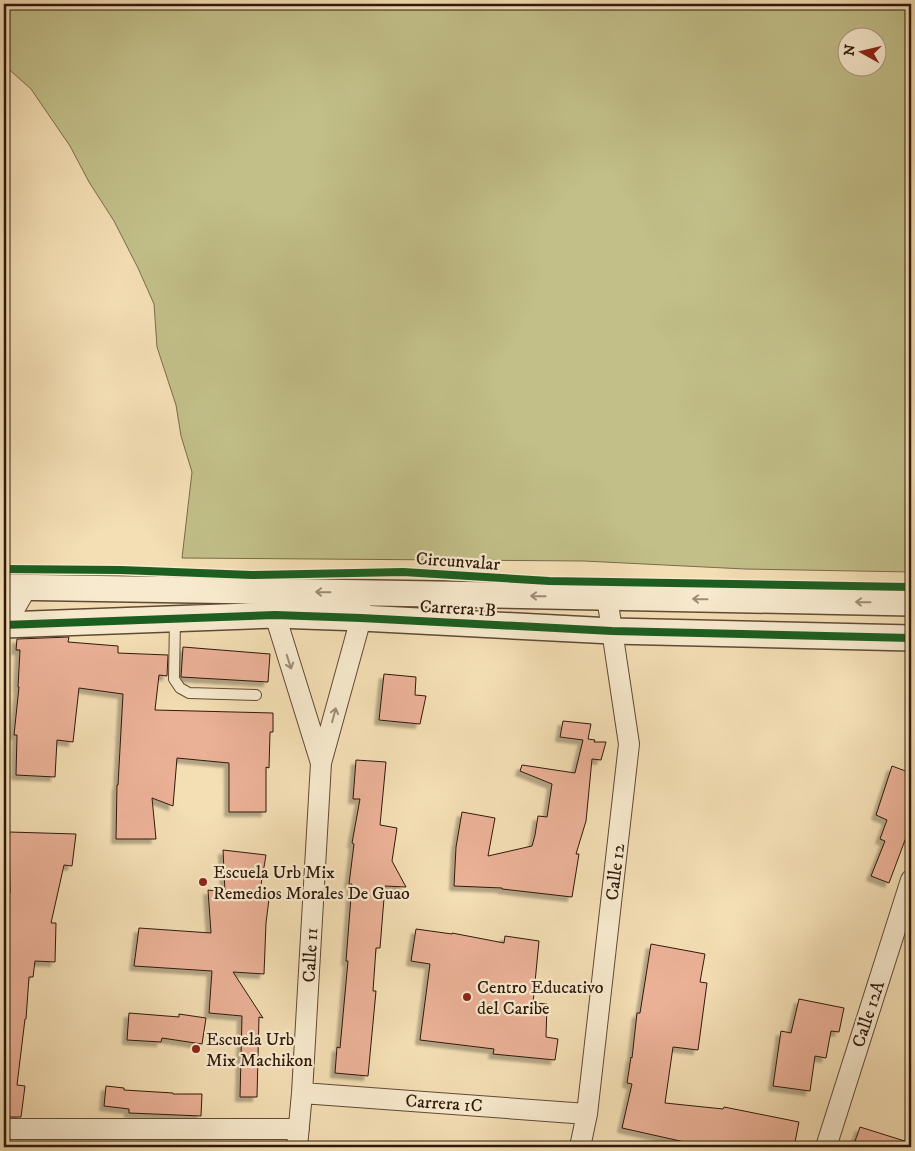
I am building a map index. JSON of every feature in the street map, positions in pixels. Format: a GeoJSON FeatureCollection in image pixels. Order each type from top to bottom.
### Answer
{"type":"FeatureCollection","features":[{"type":"Feature","properties":{"kind":"street","name":"Carrera 1B"},"geometry":{"type":"LineString","coordinates":[[15,587],[911,603]]}},
{"type":"Feature","properties":{"kind":"street"},"geometry":{"type":"LineString","coordinates":[[4,625],[15,587]]}},
{"type":"Feature","properties":{"kind":"street"},"geometry":{"type":"LineString","coordinates":[[264,591],[275,615],[321,762]]}},
{"type":"Feature","properties":{"kind":"street"},"geometry":{"type":"LineString","coordinates":[[321,762],[360,618],[360,593]]}},
{"type":"Feature","properties":{"kind":"street","name":"Calle 12"},"geometry":{"type":"LineString","coordinates":[[580,1147],[587,1114],[629,744],[607,597]]}},
{"type":"Feature","properties":{"kind":"street","name":"Carrera 1B"},"geometry":{"type":"LineString","coordinates":[[4,625],[275,615],[612,631],[911,638]]}},
{"type":"Feature","properties":{"kind":"street","name":"Calle 11"},"geometry":{"type":"LineString","coordinates":[[298,1138],[321,762]]}},
{"type":"Feature","properties":{"kind":"street","name":"Calle 12A"},"geometry":{"type":"LineString","coordinates":[[826,1147],[911,880]]}},
{"type":"Feature","properties":{"kind":"street","name":"Carrera 1C"},"geometry":{"type":"LineString","coordinates":[[302,1093],[587,1114]]}},
{"type":"Feature","properties":{"kind":"street"},"geometry":{"type":"LineString","coordinates":[[4,1129],[298,1138]]}},
{"type":"Feature","properties":{"kind":"lane"},"geometry":{"type":"LineString","coordinates":[[175,619],[174,679],[180,688],[189,693],[256,695]]}},
{"type":"Feature","properties":{"kind":"shaded area"},"geometry":{"type":"Polygon","coordinates":[[[4,4],[911,4],[911,572],[745,569],[584,561],[182,558],[192,472],[181,436],[176,405],[157,347],[154,304],[114,221],[89,182],[70,146],[31,89],[4,65],[4,4]]]}},
{"type":"Feature","properties":{"kind":"building"},"geometry":{"type":"Polygon","coordinates":[[[69,637],[68,642],[118,646],[118,653],[168,655],[167,676],[159,675],[155,710],[273,713],[273,732],[270,732],[269,768],[266,767],[266,812],[229,812],[229,763],[177,758],[173,806],[152,798],[156,839],[116,839],[117,785],[123,694],[79,688],[73,742],[57,740],[55,777],[16,775],[17,735],[14,735],[19,687],[20,650],[16,650],[17,639],[69,637]]]}},
{"type":"Feature","properties":{"kind":"building"},"geometry":{"type":"Polygon","coordinates":[[[183,647],[270,654],[268,682],[181,677],[183,647]]]}},
{"type":"Feature","properties":{"kind":"building"},"geometry":{"type":"Polygon","coordinates":[[[384,674],[416,677],[415,695],[426,696],[420,724],[379,720],[384,674]]]}},
{"type":"Feature","properties":{"kind":"building"},"geometry":{"type":"Polygon","coordinates":[[[563,721],[591,724],[588,739],[595,740],[594,742],[606,742],[601,760],[592,759],[586,821],[576,854],[579,854],[572,897],[502,888],[454,886],[456,847],[462,812],[495,818],[488,856],[532,846],[538,816],[547,817],[552,784],[520,771],[522,765],[575,773],[583,740],[560,737],[563,721]]]}},
{"type":"Feature","properties":{"kind":"building"},"geometry":{"type":"Polygon","coordinates":[[[356,760],[386,762],[380,825],[397,828],[392,861],[406,887],[385,886],[380,948],[376,948],[373,991],[376,991],[368,1076],[335,1073],[337,1047],[340,1048],[348,961],[346,961],[352,884],[349,884],[354,844],[352,843],[360,799],[353,799],[356,760]]]}},
{"type":"Feature","properties":{"kind":"building"},"geometry":{"type":"Polygon","coordinates":[[[892,766],[911,773],[911,824],[889,883],[871,876],[885,841],[880,839],[887,820],[876,815],[892,766]]]}},
{"type":"Feature","properties":{"kind":"building"},"geometry":{"type":"Polygon","coordinates":[[[9,832],[76,834],[72,866],[64,865],[51,923],[56,923],[55,962],[35,961],[33,977],[29,977],[26,1019],[17,1085],[25,1086],[21,1117],[4,1117],[4,920],[7,921],[7,892],[10,893],[9,832]]]}},
{"type":"Feature","properties":{"kind":"building"},"geometry":{"type":"Polygon","coordinates":[[[223,850],[266,855],[259,897],[269,899],[264,974],[233,972],[263,1018],[259,1017],[257,1097],[240,1097],[242,1016],[209,1013],[212,971],[134,966],[139,928],[211,933],[208,890],[225,892],[223,850]]]}},
{"type":"Feature","properties":{"kind":"building"},"geometry":{"type":"Polygon","coordinates":[[[416,929],[452,933],[504,943],[505,936],[539,941],[533,1003],[547,1004],[546,1037],[558,1039],[555,1060],[493,1054],[494,1049],[420,1040],[430,964],[411,961],[416,929]]]}},
{"type":"Feature","properties":{"kind":"building"},"geometry":{"type":"Polygon","coordinates":[[[651,944],[705,954],[700,982],[707,983],[698,1050],[673,1047],[665,1103],[723,1109],[724,1107],[799,1122],[794,1147],[689,1147],[689,1143],[622,1128],[632,1084],[627,1083],[637,1013],[640,1013],[651,944]]]}},
{"type":"Feature","properties":{"kind":"building"},"geometry":{"type":"Polygon","coordinates":[[[799,999],[844,1008],[839,1032],[831,1031],[826,1058],[815,1056],[810,1091],[773,1086],[781,1031],[791,1033],[799,999]]]}},
{"type":"Feature","properties":{"kind":"building"},"geometry":{"type":"Polygon","coordinates":[[[129,1013],[179,1017],[179,1014],[206,1018],[202,1044],[162,1038],[161,1042],[127,1040],[129,1013]]]}},
{"type":"Feature","properties":{"kind":"building"},"geometry":{"type":"Polygon","coordinates":[[[106,1086],[124,1088],[124,1090],[202,1094],[201,1116],[129,1113],[129,1109],[104,1106],[106,1086]]]}},
{"type":"Feature","properties":{"kind":"building"},"geometry":{"type":"Polygon","coordinates":[[[860,1127],[911,1143],[911,1147],[853,1147],[860,1127]]]}},
{"type":"Feature","properties":{"kind":"cycle path","name":"Circunvalar"},"geometry":{"type":"LineString","coordinates":[[4,569],[121,570],[252,575],[403,572],[549,581],[911,587]]}},
{"type":"Feature","properties":{"kind":"cycle path"},"geometry":{"type":"LineString","coordinates":[[4,625],[275,615],[612,631],[911,638]]}},
{"type":"Feature","properties":{"kind":"place","name":"Escuela Urb Mix Remedios Morales De Guao"},"geometry":{"type":"Point","coordinates":[203,882]}},
{"type":"Feature","properties":{"kind":"place","name":"Centro Educativo del Caribe"},"geometry":{"type":"Point","coordinates":[467,997]}},
{"type":"Feature","properties":{"kind":"place","name":"Escuela Urb Mix Machikon"},"geometry":{"type":"Point","coordinates":[196,1049]}}]}
